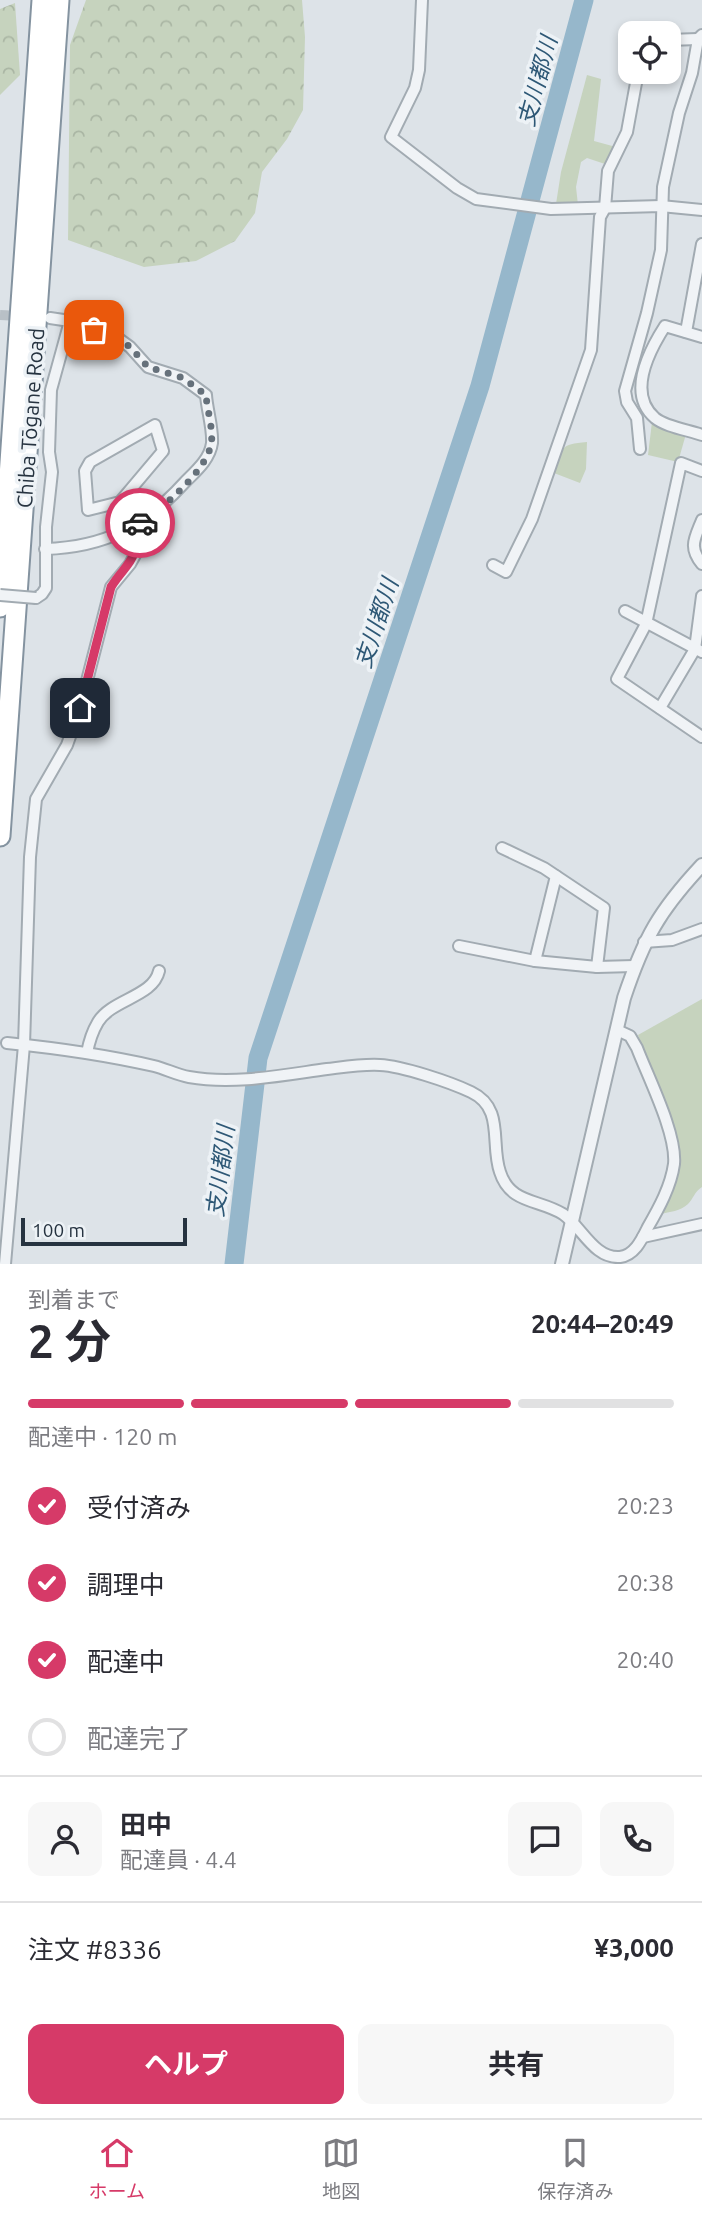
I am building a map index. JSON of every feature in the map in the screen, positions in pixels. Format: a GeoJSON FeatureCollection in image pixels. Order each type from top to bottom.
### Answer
{"type":"FeatureCollection","features":[{"type":"Feature","properties":{"kind":"highway","name":"Chiba Tōgane Road"},"geometry":{"type":"LineString","coordinates":[[0,607],[42,0]]}},
{"type":"Feature","properties":{"kind":"highway","name":"Chiba Tōgane Road"},"geometry":{"type":"LineString","coordinates":[[0,836],[59,0]]}},
{"type":"Feature","properties":{"kind":"street"},"geometry":{"type":"LineString","coordinates":[[422,0],[419,70],[415,88],[391,137],[466,194],[476,200],[551,209],[661,206],[702,210]]}},
{"type":"Feature","properties":{"kind":"street"},"geometry":{"type":"LineString","coordinates":[[640,449],[637,418],[627,402],[625,391],[661,250],[663,187],[679,113],[700,37],[681,39]]}},
{"type":"Feature","properties":{"kind":"street"},"geometry":{"type":"LineString","coordinates":[[493,565],[506,572],[532,519],[591,350],[600,217],[605,208],[608,171],[627,132],[636,84]]}},
{"type":"Feature","properties":{"kind":"street"},"geometry":{"type":"LineString","coordinates":[[685,332],[702,244]]}},
{"type":"Feature","properties":{"kind":"street"},"geometry":{"type":"LineString","coordinates":[[46,550],[83,546],[133,528],[155,513],[202,465],[212,443],[206,395],[183,378],[148,367],[119,339],[70,321],[50,318]]}},
{"type":"Feature","properties":{"kind":"street"},"geometry":{"type":"LineString","coordinates":[[0,595],[36,598],[46,588],[52,472],[49,452],[51,390],[70,321]]}},
{"type":"Feature","properties":{"kind":"street"},"geometry":{"type":"LineString","coordinates":[[702,337],[665,326],[652,346],[640,386],[644,403],[655,418],[702,435]]}},
{"type":"Feature","properties":{"kind":"street"},"geometry":{"type":"LineString","coordinates":[[155,425],[163,451],[120,502],[88,510],[85,471],[90,462],[155,425]]}},
{"type":"Feature","properties":{"kind":"street"},"geometry":{"type":"LineString","coordinates":[[702,471],[681,463],[646,624],[617,679],[702,737]]}},
{"type":"Feature","properties":{"kind":"street"},"geometry":{"type":"LineString","coordinates":[[5,1264],[24,1045],[30,857],[36,800],[67,745],[80,708],[111,587],[135,555],[137,544],[133,528],[120,502]]}},
{"type":"Feature","properties":{"kind":"street"},"geometry":{"type":"LineString","coordinates":[[702,520],[694,540],[695,554],[702,564]]}},
{"type":"Feature","properties":{"kind":"street"},"geometry":{"type":"LineString","coordinates":[[660,708],[699,651],[702,596]]}},
{"type":"Feature","properties":{"kind":"street"},"geometry":{"type":"LineString","coordinates":[[625,611],[699,651]]}},
{"type":"Feature","properties":{"kind":"street"},"geometry":{"type":"LineString","coordinates":[[502,848],[556,876],[604,908],[597,967]]}},
{"type":"Feature","properties":{"kind":"street"},"geometry":{"type":"LineString","coordinates":[[562,1264],[624,998],[634,966],[644,942],[673,896],[702,865]]}},
{"type":"Feature","properties":{"kind":"street"},"geometry":{"type":"LineString","coordinates":[[535,961],[556,876]]}},
{"type":"Feature","properties":{"kind":"street"},"geometry":{"type":"LineString","coordinates":[[644,942],[672,940],[702,929]]}},
{"type":"Feature","properties":{"kind":"street"},"geometry":{"type":"LineString","coordinates":[[459,946],[535,961],[597,967],[634,966]]}},
{"type":"Feature","properties":{"kind":"street"},"geometry":{"type":"LineString","coordinates":[[87,1053],[99,1020],[124,1000],[153,985],[157,981],[159,971]]}},
{"type":"Feature","properties":{"kind":"street"},"geometry":{"type":"LineString","coordinates":[[7,1043],[87,1053],[156,1067],[189,1077],[235,1079],[379,1065],[422,1075],[471,1092],[482,1099],[491,1110],[499,1171],[514,1195],[561,1213],[596,1248],[606,1254],[631,1259],[669,1184],[673,1166],[673,1145],[637,1048],[630,1036],[617,1030]]}},
{"type":"Feature","properties":{"kind":"street"},"geometry":{"type":"LineString","coordinates":[[643,1237],[702,1224]]}},
{"type":"Feature","properties":{"kind":"green space"},"geometry":{"type":"Polygon","coordinates":[[[86,0],[302,0],[305,37],[303,110],[287,139],[262,172],[255,213],[235,241],[196,261],[144,267],[68,240],[70,45],[86,0]]]}},
{"type":"Feature","properties":{"kind":"green space"},"geometry":{"type":"Polygon","coordinates":[[[15,3],[20,75],[0,95],[0,9],[15,3]]]}},
{"type":"Feature","properties":{"kind":"green space"},"geometry":{"type":"Polygon","coordinates":[[[587,75],[601,79],[594,141],[616,147],[605,164],[587,158],[581,162],[576,187],[578,205],[556,204],[561,172],[587,75]]]}},
{"type":"Feature","properties":{"kind":"green space"},"geometry":{"type":"Polygon","coordinates":[[[652,422],[686,434],[678,462],[648,455],[652,422]]]}},
{"type":"Feature","properties":{"kind":"green space"},"geometry":{"type":"Polygon","coordinates":[[[587,442],[586,469],[580,483],[554,473],[563,449],[571,444],[587,442]]]}},
{"type":"Feature","properties":{"kind":"green space"},"geometry":{"type":"Polygon","coordinates":[[[702,999],[702,1187],[685,1206],[661,1214],[676,1174],[679,1147],[638,1035],[702,999]]]}},
{"type":"Feature","properties":{"kind":"waterway","name":"支川都川"},"geometry":{"type":"LineString","coordinates":[[234,1264],[258,1058],[480,386],[584,0]]}},
{"type":"Feature","properties":{"kind":"tunnel"},"geometry":{"type":"LineString","coordinates":[[0,315],[23,316]]}},
{"type":"Feature","properties":{"kind":"way so far"},"geometry":{"type":"LineString","coordinates":[[94,330],[119,339],[148,367],[183,378],[206,395],[212,443],[207,456],[170,499],[140,523]]}},
{"type":"Feature","properties":{"kind":"route"},"geometry":{"type":"LineString","coordinates":[[80,708],[111,587],[135,555],[137,544],[133,528],[140,523]]}}]}
